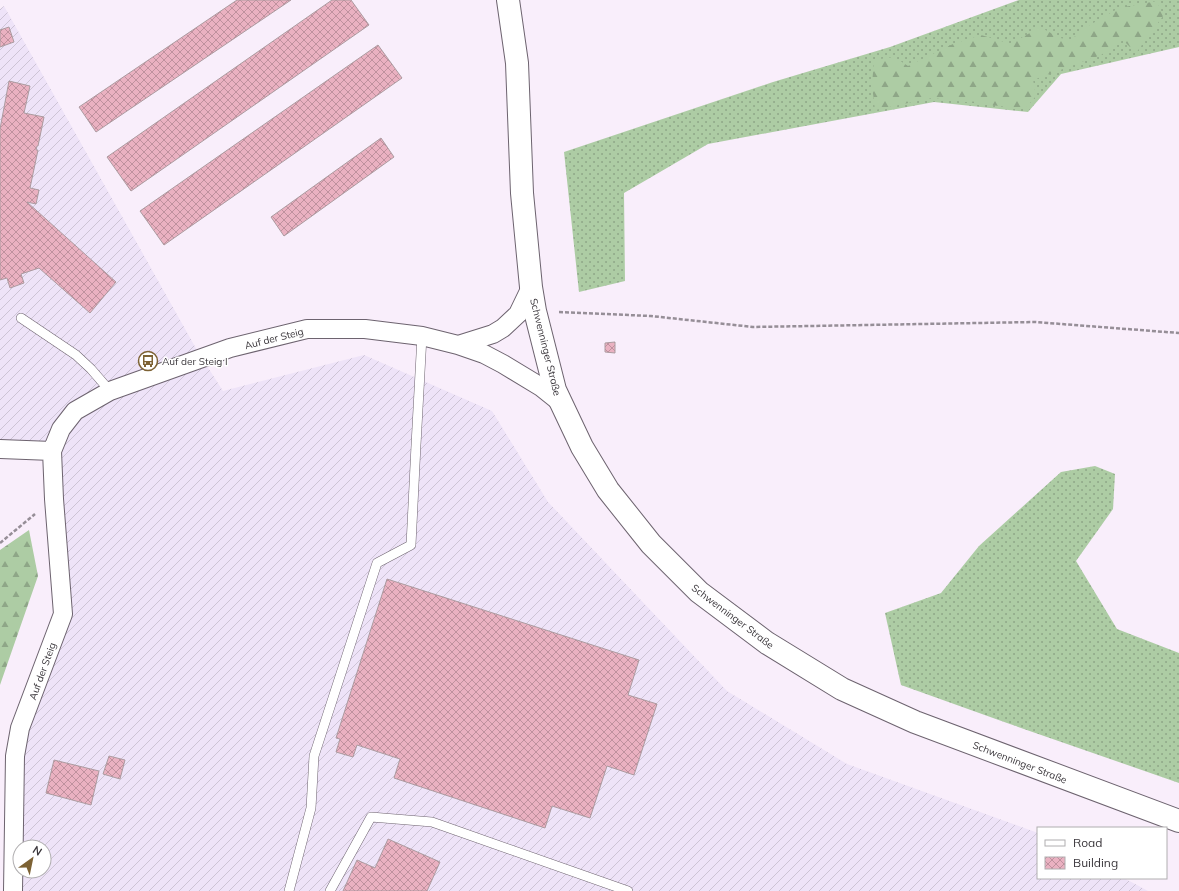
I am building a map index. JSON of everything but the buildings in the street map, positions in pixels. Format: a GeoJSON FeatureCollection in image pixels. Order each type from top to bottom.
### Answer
{"type":"FeatureCollection","features":[{"type":"Feature","properties":{"kind":"main road","name":"Schwenninger Straße"},"geometry":{"type":"LineString","coordinates":[[508,0],[516,63],[522,193],[531,287],[535,311],[555,390],[582,447],[608,490],[651,544],[699,592],[767,643],[842,689],[915,722],[1179,821]]}},
{"type":"Feature","properties":{"kind":"street"},"geometry":{"type":"LineString","coordinates":[[458,345],[493,334],[503,328],[518,314],[531,287]]}},
{"type":"Feature","properties":{"kind":"street","name":"Auf der Steig"},"geometry":{"type":"LineString","coordinates":[[13,891],[15,756],[20,728],[63,614],[54,499],[52,451],[61,430],[75,411],[110,391],[230,348],[307,329],[366,329],[422,336],[458,345],[484,354],[503,364],[541,387],[561,404]]}},
{"type":"Feature","properties":{"kind":"street"},"geometry":{"type":"LineString","coordinates":[[0,449],[52,451]]}},
{"type":"Feature","properties":{"kind":"lane"},"geometry":{"type":"LineString","coordinates":[[21,318],[76,355],[91,369],[110,391]]}},
{"type":"Feature","properties":{"kind":"lane"},"geometry":{"type":"LineString","coordinates":[[289,891],[311,808],[314,756],[377,563],[411,545],[422,336]]}},
{"type":"Feature","properties":{"kind":"lane"},"geometry":{"type":"LineString","coordinates":[[330,891],[371,817],[432,822],[628,891]]}},
{"type":"Feature","properties":{"kind":"path"},"geometry":{"type":"LineString","coordinates":[[535,311],[651,316],[752,328],[1035,322],[1179,333]]}},
{"type":"Feature","properties":{"kind":"path"},"geometry":{"type":"LineString","coordinates":[[0,544],[54,499]]}},
{"type":"Feature","properties":{"kind":"shaded area"},"geometry":{"type":"Polygon","coordinates":[[[4,6],[198,352],[223,391],[364,355],[492,411],[548,502],[727,691],[847,764],[1037,833],[1037,879],[1126,879],[1148,891],[13,891],[13,879],[52,879],[52,839],[14,839],[15,756],[63,614],[52,451],[0,446],[0,9],[4,6]]]}},
{"type":"Feature","properties":{"kind":"green space"},"geometry":{"type":"Polygon","coordinates":[[[1019,0],[1179,0],[1179,47],[1061,74],[1028,112],[934,102],[708,144],[624,193],[625,281],[579,292],[564,152],[773,82],[890,47],[1019,0]]]}},
{"type":"Feature","properties":{"kind":"green space"},"geometry":{"type":"Polygon","coordinates":[[[1157,1],[1163,16],[1136,53],[1123,40],[1101,55],[1033,80],[1036,96],[1025,109],[932,98],[875,110],[872,85],[874,60],[894,57],[908,66],[953,44],[981,35],[1011,44],[1040,27],[1060,38],[1071,40],[1083,29],[1119,8],[1157,1]]]}},
{"type":"Feature","properties":{"kind":"green space"},"geometry":{"type":"Polygon","coordinates":[[[1095,466],[1115,474],[1113,509],[1076,561],[1117,629],[1179,653],[1179,783],[901,685],[885,613],[941,593],[979,546],[1061,472],[1095,466]]]}},
{"type":"Feature","properties":{"kind":"green space"},"geometry":{"type":"Polygon","coordinates":[[[29,530],[38,576],[0,685],[0,550],[29,530]]]}},
{"type":"Feature","properties":{"kind":"place","name":"Auf der Steig I"},"geometry":{"type":"Point","coordinates":[148,361]}}]}
